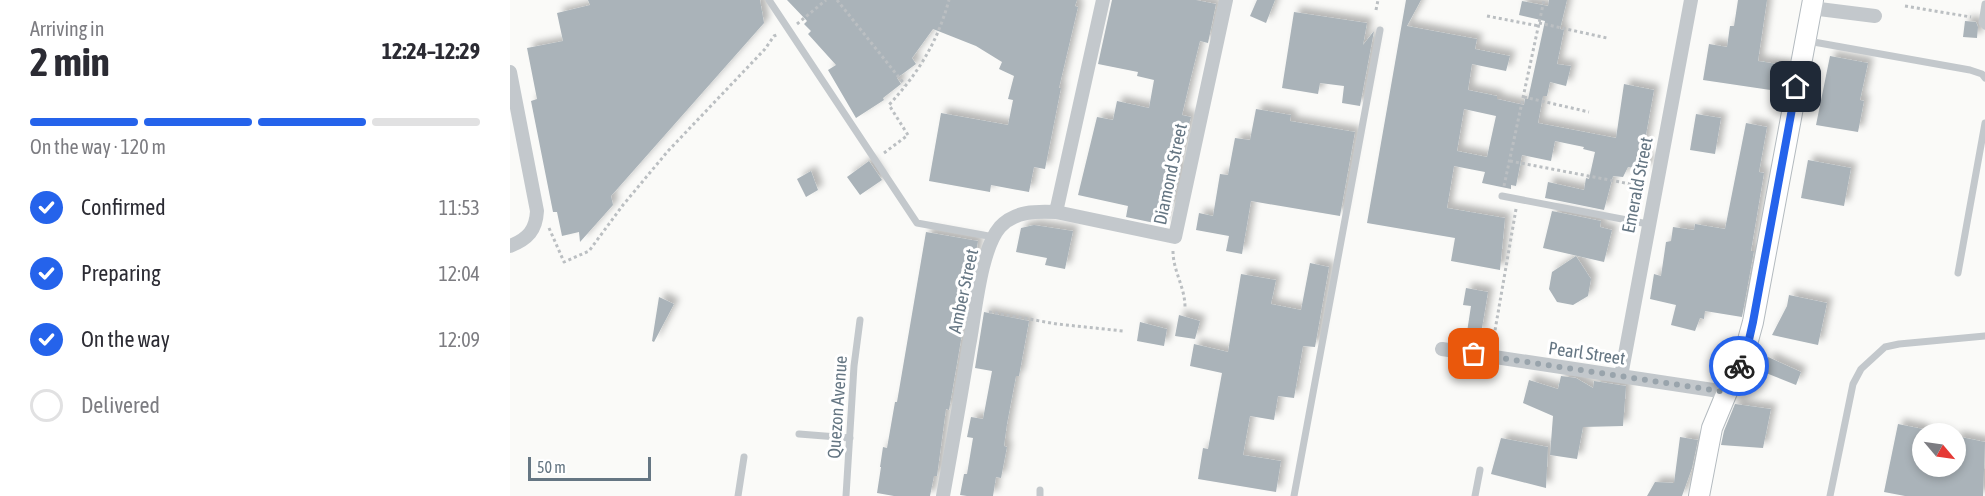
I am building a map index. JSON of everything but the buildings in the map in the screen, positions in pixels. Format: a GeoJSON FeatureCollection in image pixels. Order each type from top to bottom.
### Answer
{"type":"FeatureCollection","features":[{"type":"Feature","properties":{"kind":"street"},"geometry":{"type":"LineString","coordinates":[[1056,212],[1103,0]]}},
{"type":"Feature","properties":{"kind":"street","name":"Diamond Street"},"geometry":{"type":"LineString","coordinates":[[1056,212],[1175,237],[1226,0]]}},
{"type":"Feature","properties":{"kind":"street","name":"Emerald Street"},"geometry":{"type":"LineString","coordinates":[[1621,376],[1690,0]]}},
{"type":"Feature","properties":{"kind":"street"},"geometry":{"type":"LineString","coordinates":[[1699,496],[1712,428],[1748,344],[1812,4],[1875,16]]}},
{"type":"Feature","properties":{"kind":"street"},"geometry":{"type":"LineString","coordinates":[[510,72],[537,211],[537,224],[531,234],[523,241],[510,246]]}},
{"type":"Feature","properties":{"kind":"street","name":"Amber Street"},"geometry":{"type":"LineString","coordinates":[[943,496],[981,277],[994,237],[1000,227],[1011,218],[1023,213],[1056,212]]}},
{"type":"Feature","properties":{"kind":"street","name":"Pearl Street"},"geometry":{"type":"LineString","coordinates":[[1442,349],[1726,392]]}},
{"type":"Feature","properties":{"kind":"lane"},"geometry":{"type":"LineString","coordinates":[[768,0],[917,223],[994,237]]}},
{"type":"Feature","properties":{"kind":"lane"},"geometry":{"type":"LineString","coordinates":[[1984,23],[1985,4]]}},
{"type":"Feature","properties":{"kind":"lane"},"geometry":{"type":"LineString","coordinates":[[1294,496],[1380,30]]}},
{"type":"Feature","properties":{"kind":"lane"},"geometry":{"type":"LineString","coordinates":[[1805,40],[1970,70],[1982,74],[1985,78]]}},
{"type":"Feature","properties":{"kind":"lane"},"geometry":{"type":"LineString","coordinates":[[1958,273],[1985,123]]}},
{"type":"Feature","properties":{"kind":"lane"},"geometry":{"type":"LineString","coordinates":[[1502,196],[1648,224]]}},
{"type":"Feature","properties":{"kind":"lane","name":"Quezon Avenue"},"geometry":{"type":"LineString","coordinates":[[846,496],[854,366],[860,320]]}},
{"type":"Feature","properties":{"kind":"lane"},"geometry":{"type":"LineString","coordinates":[[1830,496],[1853,384],[1861,369],[1885,347],[1985,336]]}},
{"type":"Feature","properties":{"kind":"lane"},"geometry":{"type":"LineString","coordinates":[[800,434],[850,438]]}},
{"type":"Feature","properties":{"kind":"lane"},"geometry":{"type":"LineString","coordinates":[[738,496],[744,457]]}},
{"type":"Feature","properties":{"kind":"lane"},"geometry":{"type":"LineString","coordinates":[[1475,496],[1480,470]]}},
{"type":"Feature","properties":{"kind":"path"},"geometry":{"type":"LineString","coordinates":[[537,224],[550,228],[564,262],[589,251],[623,205],[668,151],[765,49],[774,36],[790,30],[826,0]]}},
{"type":"Feature","properties":{"kind":"path"},"geometry":{"type":"LineString","coordinates":[[837,0],[906,86]]}},
{"type":"Feature","properties":{"kind":"path"},"geometry":{"type":"LineString","coordinates":[[875,160],[908,135],[889,105],[927,56],[938,36],[949,0]]}},
{"type":"Feature","properties":{"kind":"path"},"geometry":{"type":"LineString","coordinates":[[1376,10],[1377,0]]}},
{"type":"Feature","properties":{"kind":"path"},"geometry":{"type":"LineString","coordinates":[[1502,196],[1544,0]]}},
{"type":"Feature","properties":{"kind":"path"},"geometry":{"type":"LineString","coordinates":[[1905,6],[1984,23]]}},
{"type":"Feature","properties":{"kind":"path"},"geometry":{"type":"LineString","coordinates":[[1487,16],[1607,38]]}},
{"type":"Feature","properties":{"kind":"path"},"geometry":{"type":"LineString","coordinates":[[1524,97],[1589,112]]}},
{"type":"Feature","properties":{"kind":"path"},"geometry":{"type":"LineString","coordinates":[[1510,161],[1654,189]]}},
{"type":"Feature","properties":{"kind":"path"},"geometry":{"type":"LineString","coordinates":[[1490,357],[1518,199]]}},
{"type":"Feature","properties":{"kind":"path"},"geometry":{"type":"LineString","coordinates":[[1175,237],[1173,259],[1185,294],[1185,307]]}},
{"type":"Feature","properties":{"kind":"path"},"geometry":{"type":"LineString","coordinates":[[976,310],[1057,324],[1123,332]]}},
{"type":"Feature","properties":{"kind":"way so far"},"geometry":{"type":"LineString","coordinates":[[1474,354],[1726,392],[1739,366]]}},
{"type":"Feature","properties":{"kind":"route"},"geometry":{"type":"LineString","coordinates":[[1739,366],[1748,344],[1753,322],[1796,87]]}}]}
